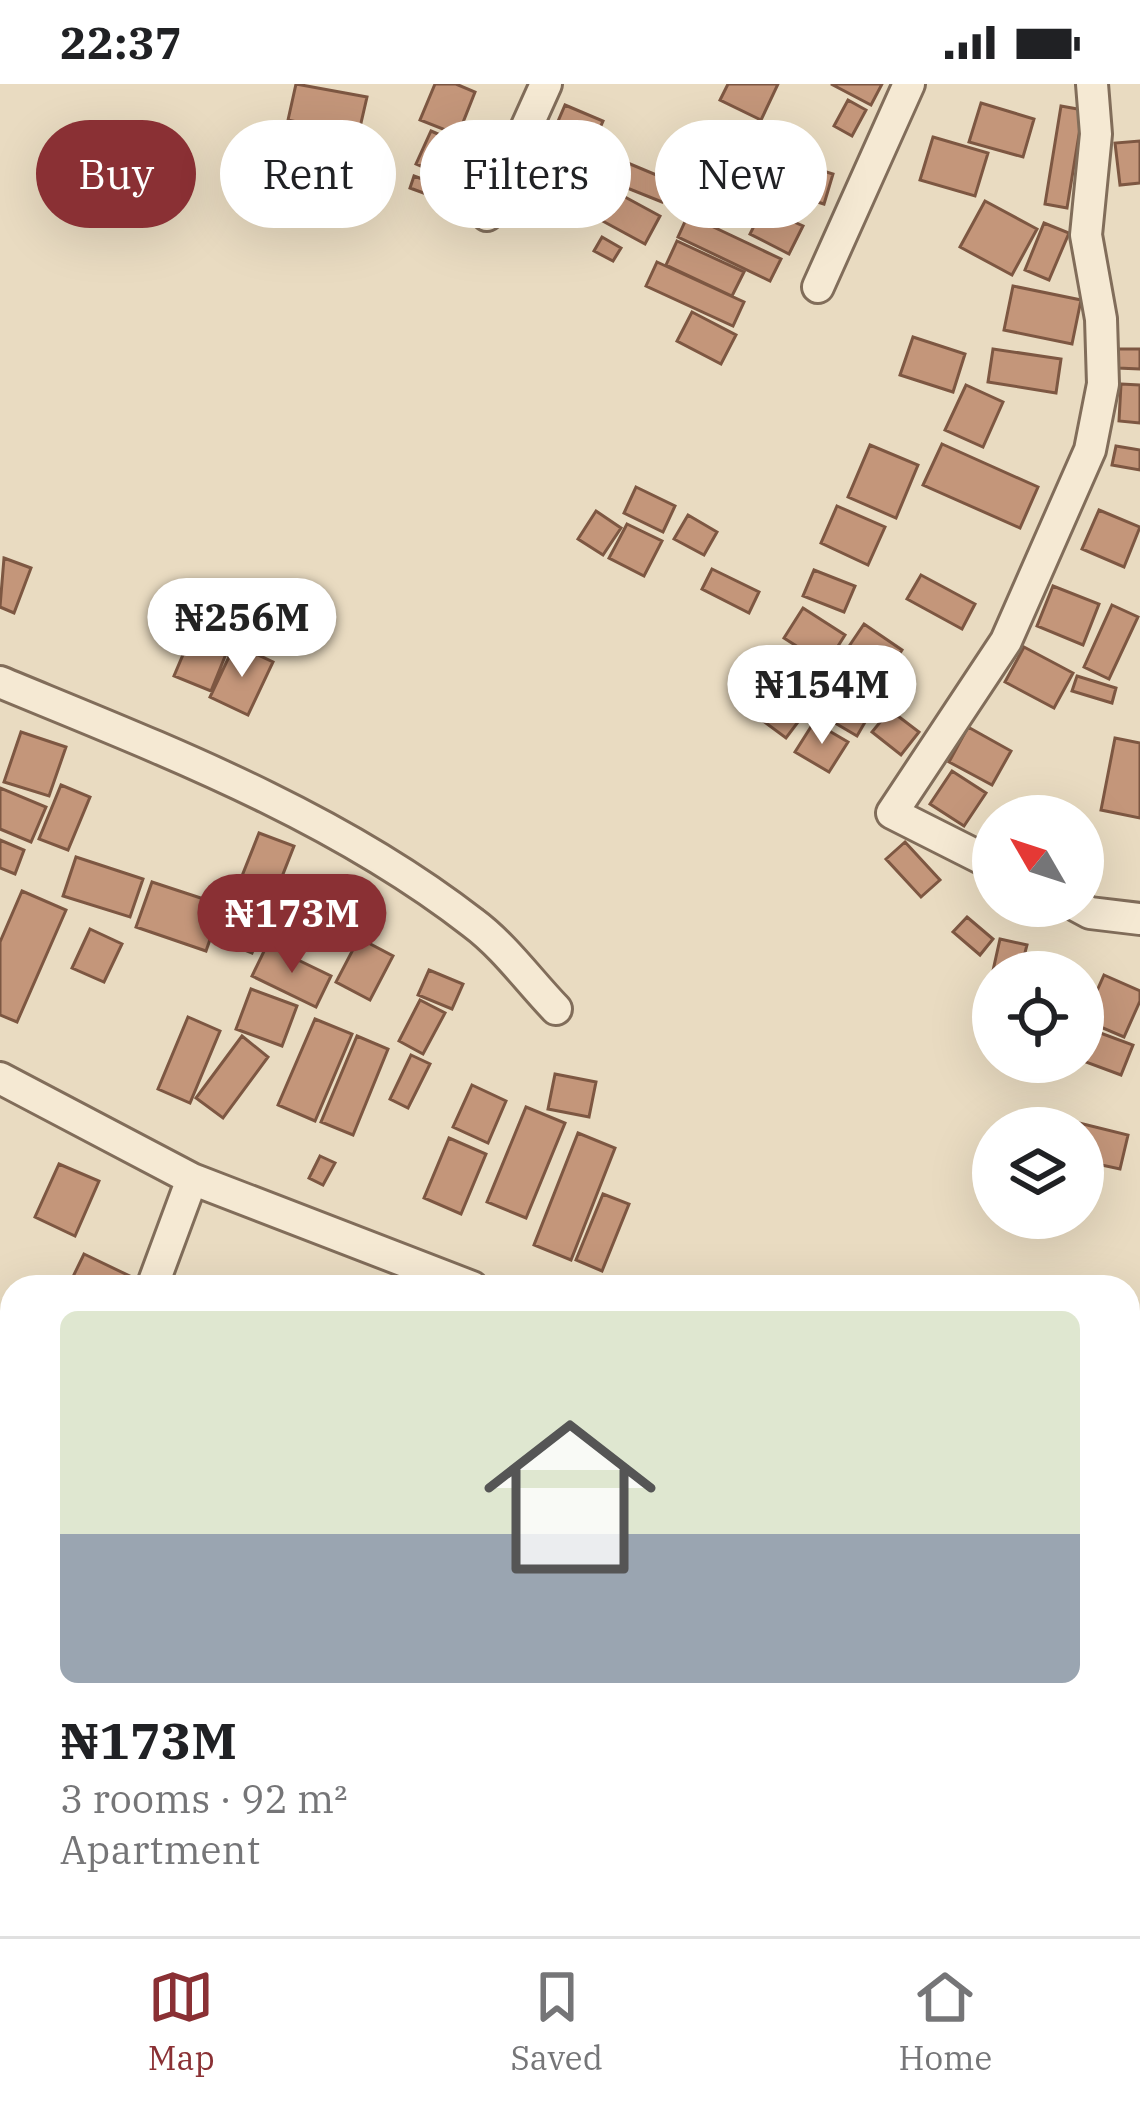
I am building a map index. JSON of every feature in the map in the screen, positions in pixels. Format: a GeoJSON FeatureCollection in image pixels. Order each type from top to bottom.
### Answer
{"type":"FeatureCollection","features":[{"type":"Feature","properties":{"kind":"street"},"geometry":{"type":"LineString","coordinates":[[530,120],[546,84]]}},
{"type":"Feature","properties":{"kind":"street"},"geometry":{"type":"LineString","coordinates":[[818,287],[908,84]]}},
{"type":"Feature","properties":{"kind":"street"},"geometry":{"type":"LineString","coordinates":[[972,853],[892,813],[1006,641],[1090,450],[1103,384],[1101,319],[1086,235],[1096,134],[1092,84]]}},
{"type":"Feature","properties":{"kind":"street"},"geometry":{"type":"LineString","coordinates":[[0,682],[191,761],[364,849],[476,925],[556,1009]]}},
{"type":"Feature","properties":{"kind":"street"},"geometry":{"type":"LineString","coordinates":[[1104,915],[1140,919]]}},
{"type":"Feature","properties":{"kind":"street"},"geometry":{"type":"LineString","coordinates":[[0,1078],[192,1179],[441,1275]]}},
{"type":"Feature","properties":{"kind":"street"},"geometry":{"type":"LineString","coordinates":[[156,1275],[192,1179]]}},
{"type":"Feature","properties":{"kind":"building"},"geometry":{"type":"Polygon","coordinates":[[[296,84],[367,97],[362,120],[288,120],[296,84]]]}},
{"type":"Feature","properties":{"kind":"building"},"geometry":{"type":"Polygon","coordinates":[[[435,84],[456,84],[475,92],[464,120],[420,120],[435,84]]]}},
{"type":"Feature","properties":{"kind":"building"},"geometry":{"type":"Polygon","coordinates":[[[728,84],[778,84],[761,120],[720,100],[728,84]]]}},
{"type":"Feature","properties":{"kind":"building"},"geometry":{"type":"Polygon","coordinates":[[[831,84],[882,84],[871,105],[831,84]]]}},
{"type":"Feature","properties":{"kind":"building"},"geometry":{"type":"Polygon","coordinates":[[[848,100],[866,110],[852,136],[834,126],[848,100]]]}},
{"type":"Feature","properties":{"kind":"building"},"geometry":{"type":"Polygon","coordinates":[[[981,103],[1034,119],[1023,157],[969,142],[981,103]]]}},
{"type":"Feature","properties":{"kind":"building"},"geometry":{"type":"Polygon","coordinates":[[[565,105],[601,120],[559,120],[565,105]]]}},
{"type":"Feature","properties":{"kind":"building"},"geometry":{"type":"Polygon","coordinates":[[[1061,106],[1083,110],[1067,208],[1045,204],[1061,106]]]}},
{"type":"Feature","properties":{"kind":"building"},"geometry":{"type":"Polygon","coordinates":[[[933,137],[988,153],[975,196],[920,180],[933,137]]]}},
{"type":"Feature","properties":{"kind":"building"},"geometry":{"type":"Polygon","coordinates":[[[1140,141],[1140,183],[1120,185],[1115,143],[1140,141]]]}},
{"type":"Feature","properties":{"kind":"building"},"geometry":{"type":"Polygon","coordinates":[[[631,164],[655,174],[655,199],[631,190],[631,164]]]}},
{"type":"Feature","properties":{"kind":"building"},"geometry":{"type":"Polygon","coordinates":[[[414,176],[420,178],[420,192],[410,188],[414,176]]]}},
{"type":"Feature","properties":{"kind":"building"},"geometry":{"type":"Polygon","coordinates":[[[631,200],[655,213],[655,225],[645,244],[616,228],[631,228],[631,200]]]}},
{"type":"Feature","properties":{"kind":"building"},"geometry":{"type":"Polygon","coordinates":[[[985,201],[1037,229],[1012,275],[960,247],[985,201]]]}},
{"type":"Feature","properties":{"kind":"building"},"geometry":{"type":"Polygon","coordinates":[[[1044,223],[1069,233],[1049,280],[1025,270],[1044,223]]]}},
{"type":"Feature","properties":{"kind":"building"},"geometry":{"type":"Polygon","coordinates":[[[682,228],[715,228],[781,259],[770,281],[678,237],[682,228]]]}},
{"type":"Feature","properties":{"kind":"building"},"geometry":{"type":"Polygon","coordinates":[[[753,228],[802,228],[789,254],[750,234],[753,228]]]}},
{"type":"Feature","properties":{"kind":"building"},"geometry":{"type":"Polygon","coordinates":[[[602,237],[621,248],[613,261],[594,251],[602,237]]]}},
{"type":"Feature","properties":{"kind":"building"},"geometry":{"type":"Polygon","coordinates":[[[677,241],[744,272],[732,296],[666,265],[677,241]]]}},
{"type":"Feature","properties":{"kind":"building"},"geometry":{"type":"Polygon","coordinates":[[[657,262],[744,302],[733,326],[646,286],[657,262]]]}},
{"type":"Feature","properties":{"kind":"building"},"geometry":{"type":"Polygon","coordinates":[[[1013,286],[1081,300],[1072,344],[1004,330],[1013,286]]]}},
{"type":"Feature","properties":{"kind":"building"},"geometry":{"type":"Polygon","coordinates":[[[692,312],[736,335],[721,364],[677,341],[692,312]]]}},
{"type":"Feature","properties":{"kind":"building"},"geometry":{"type":"Polygon","coordinates":[[[913,337],[965,354],[953,392],[900,375],[913,337]]]}},
{"type":"Feature","properties":{"kind":"building"},"geometry":{"type":"Polygon","coordinates":[[[993,349],[1061,359],[1056,393],[988,382],[993,349]]]}},
{"type":"Feature","properties":{"kind":"building"},"geometry":{"type":"Polygon","coordinates":[[[1118,349],[1140,349],[1140,369],[1118,368],[1118,349]]]}},
{"type":"Feature","properties":{"kind":"building"},"geometry":{"type":"Polygon","coordinates":[[[1121,384],[1140,385],[1140,423],[1119,421],[1121,384]]]}},
{"type":"Feature","properties":{"kind":"building"},"geometry":{"type":"Polygon","coordinates":[[[966,385],[1003,402],[983,447],[945,430],[966,385]]]}},
{"type":"Feature","properties":{"kind":"building"},"geometry":{"type":"Polygon","coordinates":[[[942,444],[1038,487],[1020,528],[923,485],[942,444]]]}},
{"type":"Feature","properties":{"kind":"building"},"geometry":{"type":"Polygon","coordinates":[[[870,445],[918,465],[896,518],[848,497],[870,445]]]}},
{"type":"Feature","properties":{"kind":"building"},"geometry":{"type":"Polygon","coordinates":[[[1116,446],[1140,450],[1140,470],[1112,465],[1116,446]]]}},
{"type":"Feature","properties":{"kind":"building"},"geometry":{"type":"Polygon","coordinates":[[[636,487],[675,506],[663,532],[624,513],[636,487]]]}},
{"type":"Feature","properties":{"kind":"building"},"geometry":{"type":"Polygon","coordinates":[[[837,506],[885,527],[868,565],[821,543],[837,506]]]}},
{"type":"Feature","properties":{"kind":"building"},"geometry":{"type":"Polygon","coordinates":[[[1099,510],[1140,527],[1124,567],[1082,549],[1099,510]]]}},
{"type":"Feature","properties":{"kind":"building"},"geometry":{"type":"Polygon","coordinates":[[[596,511],[621,528],[603,555],[578,539],[596,511]]]}},
{"type":"Feature","properties":{"kind":"building"},"geometry":{"type":"Polygon","coordinates":[[[688,515],[717,532],[704,555],[674,539],[688,515]]]}},
{"type":"Feature","properties":{"kind":"building"},"geometry":{"type":"Polygon","coordinates":[[[627,524],[662,541],[644,576],[609,558],[627,524]]]}},
{"type":"Feature","properties":{"kind":"building"},"geometry":{"type":"Polygon","coordinates":[[[4,558],[31,568],[14,613],[0,607],[4,558]]]}},
{"type":"Feature","properties":{"kind":"building"},"geometry":{"type":"Polygon","coordinates":[[[712,569],[759,592],[749,613],[702,589],[712,569]]]}},
{"type":"Feature","properties":{"kind":"building"},"geometry":{"type":"Polygon","coordinates":[[[814,570],[855,586],[844,612],[803,596],[814,570]]]}},
{"type":"Feature","properties":{"kind":"building"},"geometry":{"type":"Polygon","coordinates":[[[921,575],[975,604],[962,629],[907,599],[921,575]]]}},
{"type":"Feature","properties":{"kind":"building"},"geometry":{"type":"Polygon","coordinates":[[[1053,586],[1099,604],[1083,645],[1037,626],[1053,586]]]}},
{"type":"Feature","properties":{"kind":"building"},"geometry":{"type":"Polygon","coordinates":[[[1112,605],[1138,617],[1109,679],[1084,667],[1112,605]]]}},
{"type":"Feature","properties":{"kind":"building"},"geometry":{"type":"Polygon","coordinates":[[[803,608],[845,635],[826,665],[784,638],[803,608]]]}},
{"type":"Feature","properties":{"kind":"building"},"geometry":{"type":"Polygon","coordinates":[[[196,624],[232,639],[211,691],[174,676],[196,624]]]}},
{"type":"Feature","properties":{"kind":"building"},"geometry":{"type":"Polygon","coordinates":[[[864,624],[902,650],[874,693],[835,667],[864,624]]]}},
{"type":"Feature","properties":{"kind":"building"},"geometry":{"type":"Polygon","coordinates":[[[235,644],[273,662],[248,715],[210,697],[235,644]]]}},
{"type":"Feature","properties":{"kind":"building"},"geometry":{"type":"Polygon","coordinates":[[[1024,647],[1073,673],[1054,708],[1005,682],[1024,647]]]}},
{"type":"Feature","properties":{"kind":"building"},"geometry":{"type":"Polygon","coordinates":[[[1077,676],[1116,688],[1112,703],[1072,691],[1077,676]]]}},
{"type":"Feature","properties":{"kind":"building"},"geometry":{"type":"Polygon","coordinates":[[[829,684],[872,710],[857,736],[813,710],[829,684]]]}},
{"type":"Feature","properties":{"kind":"building"},"geometry":{"type":"Polygon","coordinates":[[[774,698],[801,718],[786,738],[759,718],[774,698]]]}},
{"type":"Feature","properties":{"kind":"building"},"geometry":{"type":"Polygon","coordinates":[[[890,710],[919,732],[901,755],[872,732],[890,710]]]}},
{"type":"Feature","properties":{"kind":"building"},"geometry":{"type":"Polygon","coordinates":[[[814,722],[848,742],[829,772],[795,752],[814,722]]]}},
{"type":"Feature","properties":{"kind":"building"},"geometry":{"type":"Polygon","coordinates":[[[968,727],[1011,751],[992,785],[949,762],[968,727]]]}},
{"type":"Feature","properties":{"kind":"building"},"geometry":{"type":"Polygon","coordinates":[[[21,732],[66,747],[49,796],[4,782],[21,732]]]}},
{"type":"Feature","properties":{"kind":"building"},"geometry":{"type":"Polygon","coordinates":[[[1115,738],[1140,743],[1140,818],[1104,811],[1115,738]]]}},
{"type":"Feature","properties":{"kind":"building"},"geometry":{"type":"Polygon","coordinates":[[[952,771],[986,793],[972,795],[972,814],[964,826],[930,804],[952,771]]]}},
{"type":"Feature","properties":{"kind":"building"},"geometry":{"type":"Polygon","coordinates":[[[61,785],[90,797],[68,850],[39,839],[61,785]]]}},
{"type":"Feature","properties":{"kind":"building"},"geometry":{"type":"Polygon","coordinates":[[[0,788],[46,807],[31,842],[0,829],[0,788]]]}},
{"type":"Feature","properties":{"kind":"building"},"geometry":{"type":"Polygon","coordinates":[[[259,833],[294,846],[252,953],[217,939],[259,833]]]}},
{"type":"Feature","properties":{"kind":"building"},"geometry":{"type":"Polygon","coordinates":[[[0,840],[24,850],[15,874],[0,868],[0,840]]]}},
{"type":"Feature","properties":{"kind":"building"},"geometry":{"type":"Polygon","coordinates":[[[905,842],[940,880],[921,897],[886,859],[905,842]]]}},
{"type":"Feature","properties":{"kind":"building"},"geometry":{"type":"Polygon","coordinates":[[[76,857],[143,879],[130,917],[63,896],[76,857]]]}},
{"type":"Feature","properties":{"kind":"building"},"geometry":{"type":"Polygon","coordinates":[[[152,882],[222,905],[206,951],[136,927],[152,882]]]}},
{"type":"Feature","properties":{"kind":"building"},"geometry":{"type":"Polygon","coordinates":[[[22,891],[66,910],[17,1022],[0,1015],[0,942],[22,891]]]}},
{"type":"Feature","properties":{"kind":"building"},"geometry":{"type":"Polygon","coordinates":[[[967,917],[972,927],[993,939],[983,951],[975,951],[953,932],[967,917]]]}},
{"type":"Feature","properties":{"kind":"building"},"geometry":{"type":"Polygon","coordinates":[[[90,929],[122,944],[104,982],[72,968],[90,929]]]}},
{"type":"Feature","properties":{"kind":"building"},"geometry":{"type":"Polygon","coordinates":[[[359,938],[393,956],[370,1000],[336,982],[359,938]]]}},
{"type":"Feature","properties":{"kind":"building"},"geometry":{"type":"Polygon","coordinates":[[[1000,939],[1027,945],[1025,951],[997,951],[1000,939]]]}},
{"type":"Feature","properties":{"kind":"building"},"geometry":{"type":"Polygon","coordinates":[[[267,945],[331,976],[316,1007],[252,976],[267,945]]]}},
{"type":"Feature","properties":{"kind":"building"},"geometry":{"type":"Polygon","coordinates":[[[429,970],[463,984],[452,1009],[418,995],[429,970]]]}},
{"type":"Feature","properties":{"kind":"building"},"geometry":{"type":"Polygon","coordinates":[[[1104,975],[1140,991],[1124,1037],[1104,1028],[1104,975]]]}},
{"type":"Feature","properties":{"kind":"building"},"geometry":{"type":"Polygon","coordinates":[[[251,989],[297,1006],[282,1046],[236,1029],[251,989]]]}},
{"type":"Feature","properties":{"kind":"building"},"geometry":{"type":"Polygon","coordinates":[[[420,1000],[445,1013],[423,1054],[399,1041],[420,1000]]]}},
{"type":"Feature","properties":{"kind":"building"},"geometry":{"type":"Polygon","coordinates":[[[188,1017],[220,1031],[190,1103],[158,1089],[188,1017]]]}},
{"type":"Feature","properties":{"kind":"building"},"geometry":{"type":"Polygon","coordinates":[[[315,1019],[352,1034],[315,1121],[278,1105],[315,1019]]]}},
{"type":"Feature","properties":{"kind":"building"},"geometry":{"type":"Polygon","coordinates":[[[1104,1034],[1133,1045],[1121,1075],[1104,1069],[1104,1034]]]}},
{"type":"Feature","properties":{"kind":"building"},"geometry":{"type":"Polygon","coordinates":[[[242,1036],[268,1057],[223,1118],[196,1098],[242,1036]]]}},
{"type":"Feature","properties":{"kind":"building"},"geometry":{"type":"Polygon","coordinates":[[[357,1036],[388,1049],[353,1135],[321,1122],[357,1036]]]}},
{"type":"Feature","properties":{"kind":"building"},"geometry":{"type":"Polygon","coordinates":[[[411,1055],[430,1064],[408,1108],[390,1099],[411,1055]]]}},
{"type":"Feature","properties":{"kind":"building"},"geometry":{"type":"Polygon","coordinates":[[[555,1074],[596,1082],[589,1117],[548,1109],[555,1074]]]}},
{"type":"Feature","properties":{"kind":"building"},"geometry":{"type":"Polygon","coordinates":[[[472,1085],[506,1101],[488,1143],[453,1127],[472,1085]]]}},
{"type":"Feature","properties":{"kind":"building"},"geometry":{"type":"Polygon","coordinates":[[[526,1107],[565,1123],[526,1218],[487,1202],[526,1107]]]}},
{"type":"Feature","properties":{"kind":"building"},"geometry":{"type":"Polygon","coordinates":[[[1104,1129],[1128,1135],[1120,1169],[1104,1166],[1104,1129]]]}},
{"type":"Feature","properties":{"kind":"building"},"geometry":{"type":"Polygon","coordinates":[[[578,1133],[615,1148],[571,1260],[534,1245],[578,1133]]]}},
{"type":"Feature","properties":{"kind":"building"},"geometry":{"type":"Polygon","coordinates":[[[449,1138],[486,1154],[461,1214],[424,1198],[449,1138]]]}},
{"type":"Feature","properties":{"kind":"building"},"geometry":{"type":"Polygon","coordinates":[[[320,1156],[335,1163],[323,1185],[309,1178],[320,1156]]]}},
{"type":"Feature","properties":{"kind":"building"},"geometry":{"type":"Polygon","coordinates":[[[59,1164],[99,1181],[75,1236],[35,1217],[59,1164]]]}},
{"type":"Feature","properties":{"kind":"building"},"geometry":{"type":"Polygon","coordinates":[[[603,1194],[629,1204],[602,1271],[576,1260],[603,1194]]]}},
{"type":"Feature","properties":{"kind":"building"},"geometry":{"type":"Polygon","coordinates":[[[84,1254],[128,1275],[74,1275],[84,1254]]]}}]}
